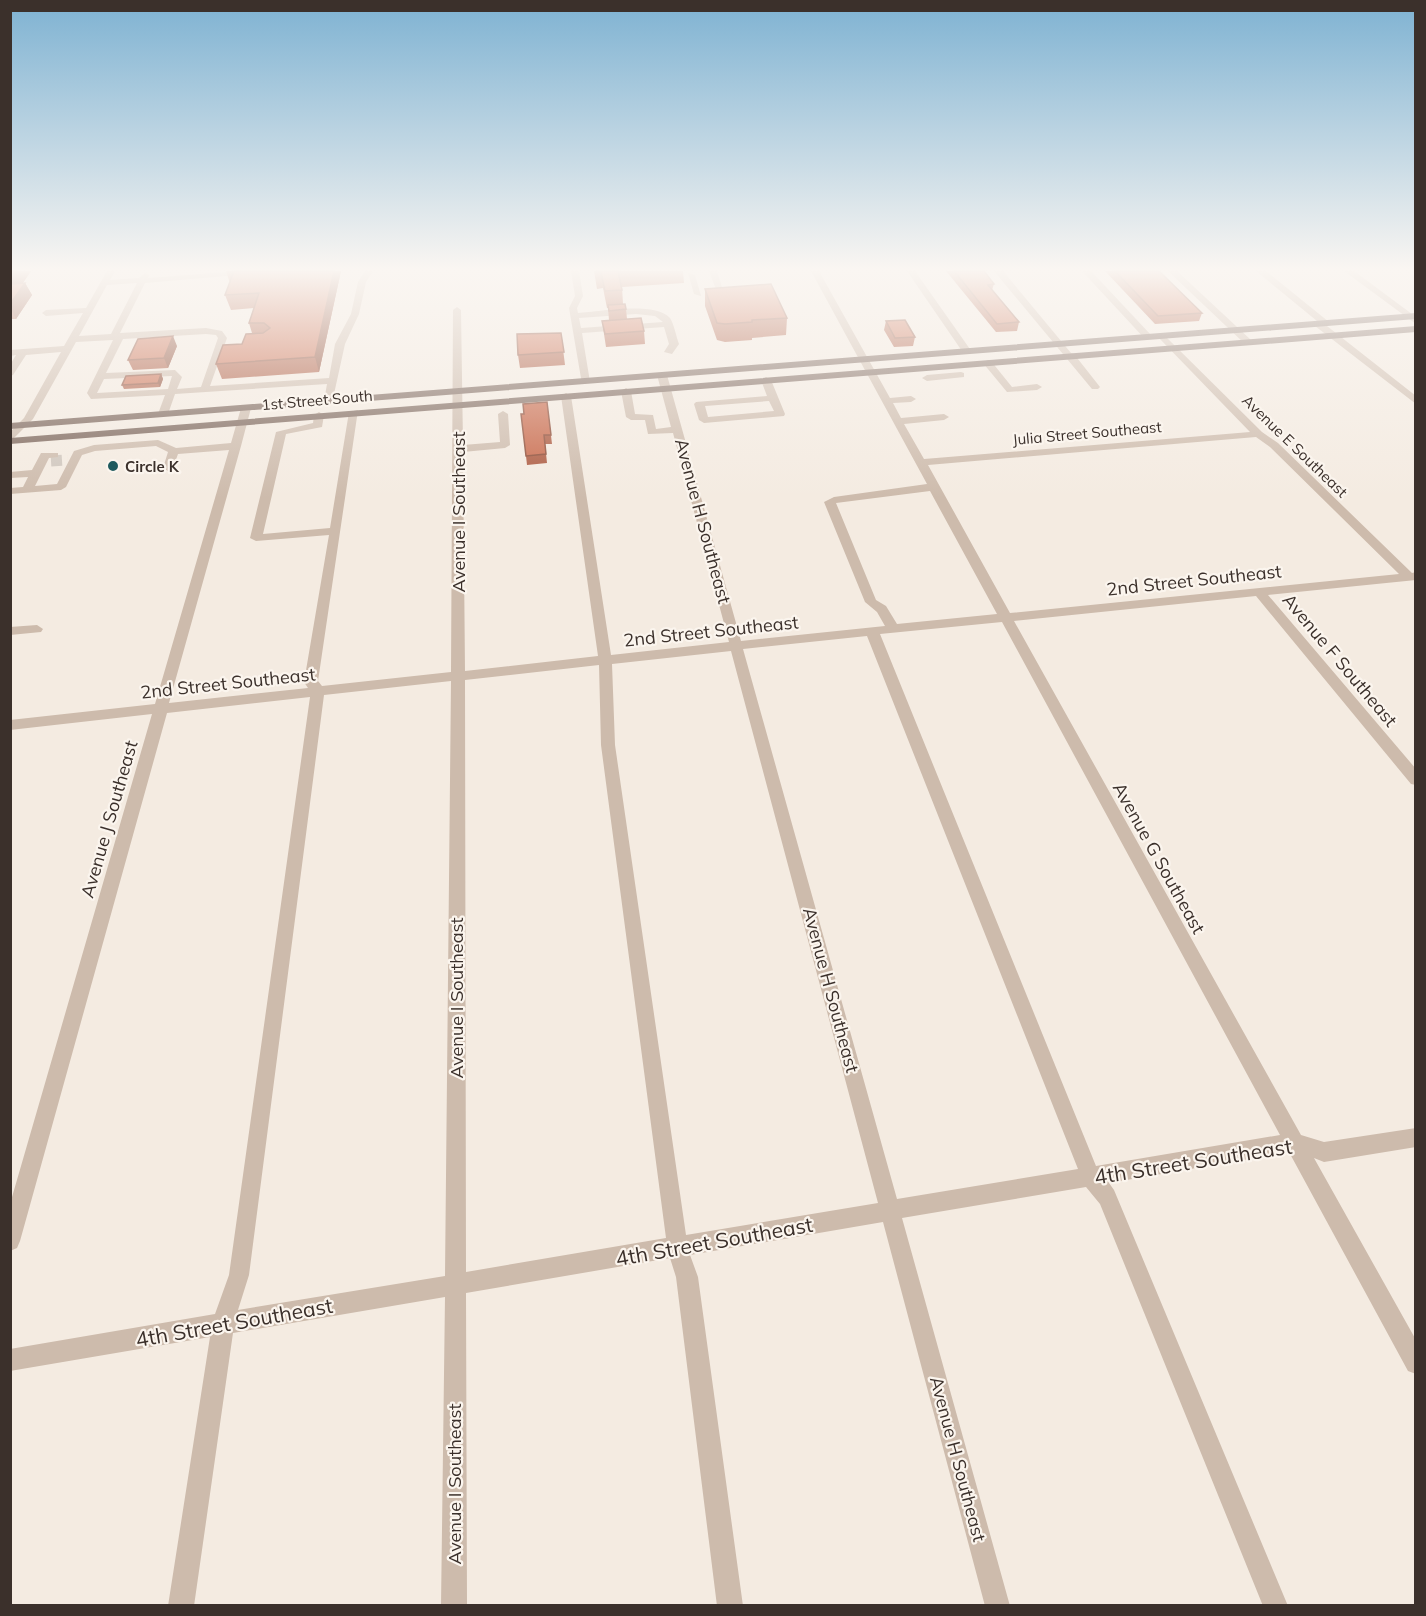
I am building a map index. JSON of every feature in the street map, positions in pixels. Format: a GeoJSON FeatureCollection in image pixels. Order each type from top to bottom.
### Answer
{"type":"FeatureCollection","features":[{"type":"Feature","properties":{"kind":"main road","name":"1st Street South"},"geometry":{"type":"LineString","coordinates":[[10,440],[163,428],[329,401],[566,396],[626,392],[664,382],[862,359],[1039,346]]}},
{"type":"Feature","properties":{"kind":"main road","name":"1st Street South"},"geometry":{"type":"LineString","coordinates":[[10,426],[164,414],[320,415],[585,381],[766,380],[1193,346]]}},
{"type":"Feature","properties":{"kind":"street"},"geometry":{"type":"LineString","coordinates":[[10,440],[23,425],[69,346]]}},
{"type":"Feature","properties":{"kind":"street"},"geometry":{"type":"LineString","coordinates":[[113,346],[92,393],[94,397],[333,381]]}},
{"type":"Feature","properties":{"kind":"street"},"geometry":{"type":"LineString","coordinates":[[204,391],[220,346]]}},
{"type":"Feature","properties":{"kind":"street"},"geometry":{"type":"LineString","coordinates":[[329,401],[340,346]]}},
{"type":"Feature","properties":{"kind":"street","name":"Avenue I Southeast"},"geometry":{"type":"LineString","coordinates":[[454,1605],[457,346]]}},
{"type":"Feature","properties":{"kind":"street"},"geometry":{"type":"LineString","coordinates":[[580,346],[585,381]]}},
{"type":"Feature","properties":{"kind":"street"},"geometry":{"type":"LineString","coordinates":[[669,352],[672,346]]}},
{"type":"Feature","properties":{"kind":"street","name":"Avenue G Southeast"},"geometry":{"type":"LineString","coordinates":[[855,346],[1416,1363]]}},
{"type":"Feature","properties":{"kind":"street"},"geometry":{"type":"LineString","coordinates":[[963,346],[967,352]]}},
{"type":"Feature","properties":{"kind":"street"},"geometry":{"type":"LineString","coordinates":[[1059,346],[1095,387]]}},
{"type":"Feature","properties":{"kind":"street"},"geometry":{"type":"LineString","coordinates":[[1347,346],[1416,401]]}},
{"type":"Feature","properties":{"kind":"street","name":"Avenue E Southeast"},"geometry":{"type":"LineString","coordinates":[[1173,348],[1258,434],[1274,445],[1412,576]]}},
{"type":"Feature","properties":{"kind":"street"},"geometry":{"type":"LineString","coordinates":[[10,353],[67,349]]}},
{"type":"Feature","properties":{"kind":"street"},"geometry":{"type":"LineString","coordinates":[[10,373],[23,352]]}},
{"type":"Feature","properties":{"kind":"street"},"geometry":{"type":"LineString","coordinates":[[988,363],[1010,390]]}},
{"type":"Feature","properties":{"kind":"street"},"geometry":{"type":"LineString","coordinates":[[942,366],[948,376]]}},
{"type":"Feature","properties":{"kind":"street"},"geometry":{"type":"LineString","coordinates":[[100,376],[172,372],[177,377],[164,414]]}},
{"type":"Feature","properties":{"kind":"street"},"geometry":{"type":"LineString","coordinates":[[927,378],[961,375]]}},
{"type":"Feature","properties":{"kind":"street"},"geometry":{"type":"LineString","coordinates":[[766,380],[780,414],[704,420],[702,415],[699,404],[773,398]]}},
{"type":"Feature","properties":{"kind":"street","name":"Avenue H Southeast"},"geometry":{"type":"LineString","coordinates":[[664,382],[681,420],[738,646],[998,1605]]}},
{"type":"Feature","properties":{"kind":"street"},"geometry":{"type":"LineString","coordinates":[[995,393],[1037,387]]}},
{"type":"Feature","properties":{"kind":"street"},"geometry":{"type":"LineString","coordinates":[[626,392],[632,417],[649,417],[652,432],[681,420],[702,415]]}},
{"type":"Feature","properties":{"kind":"street"},"geometry":{"type":"LineString","coordinates":[[566,396],[605,660],[608,745],[639,951],[677,1247],[687,1277],[730,1605]]}},
{"type":"Feature","properties":{"kind":"street"},"geometry":{"type":"LineString","coordinates":[[885,401],[911,399]]}},
{"type":"Feature","properties":{"kind":"street"},"geometry":{"type":"LineString","coordinates":[[181,1605],[223,1324],[238,1275],[318,691],[311,682],[354,412]]}},
{"type":"Feature","properties":{"kind":"street"},"geometry":{"type":"LineString","coordinates":[[458,449],[505,445],[503,414]]}},
{"type":"Feature","properties":{"kind":"street","name":"Avenue J Southeast"},"geometry":{"type":"LineString","coordinates":[[10,1241],[244,415]]}},
{"type":"Feature","properties":{"kind":"street"},"geometry":{"type":"LineString","coordinates":[[320,415],[318,425],[281,432],[256,538],[335,531]]}},
{"type":"Feature","properties":{"kind":"street"},"geometry":{"type":"LineString","coordinates":[[896,422],[944,417]]}},
{"type":"Feature","properties":{"kind":"street"},"geometry":{"type":"LineString","coordinates":[[158,443],[163,428]]}},
{"type":"Feature","properties":{"kind":"street"},"geometry":{"type":"LineString","coordinates":[[94,448],[101,433]]}},
{"type":"Feature","properties":{"kind":"street","name":"Julia Street Southeast"},"geometry":{"type":"LineString","coordinates":[[919,463],[1258,434]]}},
{"type":"Feature","properties":{"kind":"street"},"geometry":{"type":"LineString","coordinates":[[10,491],[61,487],[71,460],[94,448],[158,443],[174,451],[236,446]]}},
{"type":"Feature","properties":{"kind":"street"},"geometry":{"type":"LineString","coordinates":[[168,468],[174,451]]}},
{"type":"Feature","properties":{"kind":"street"},"geometry":{"type":"LineString","coordinates":[[10,475],[44,465],[27,490]]}},
{"type":"Feature","properties":{"kind":"street"},"geometry":{"type":"LineString","coordinates":[[893,629],[882,609],[872,602],[830,502],[932,487]]}},
{"type":"Feature","properties":{"kind":"street","name":"2nd Street Southeast"},"geometry":{"type":"LineString","coordinates":[[10,725],[872,631],[1412,576]]}},
{"type":"Feature","properties":{"kind":"street","name":"Avenue F Southeast"},"geometry":{"type":"LineString","coordinates":[[1259,592],[1416,780]]}},
{"type":"Feature","properties":{"kind":"street"},"geometry":{"type":"LineString","coordinates":[[10,631],[37,629]]}},
{"type":"Feature","properties":{"kind":"street"},"geometry":{"type":"LineString","coordinates":[[872,631],[1092,1177],[1107,1197],[1276,1605]]}},
{"type":"Feature","properties":{"kind":"street","name":"4th Street Southeast"},"geometry":{"type":"LineString","coordinates":[[10,1360],[1293,1142],[1324,1152],[1416,1137]]}},
{"type":"Feature","properties":{"kind":"building"},"geometry":{"type":"Polygon","coordinates":[[[134,346],[169,346],[164,358],[128,360],[134,346]]]}},
{"type":"Feature","properties":{"kind":"building"},"geometry":{"type":"Polygon","coordinates":[[[222,346],[317,346],[315,357],[216,364],[222,346]]]}},
{"type":"Feature","properties":{"kind":"building"},"geometry":{"type":"Polygon","coordinates":[[[518,346],[563,346],[564,352],[518,355],[518,346]]]}},
{"type":"Feature","properties":{"kind":"building"},"geometry":{"type":"Polygon","coordinates":[[[161,374],[158,383],[122,385],[126,376],[161,374]]]}},
{"type":"Feature","properties":{"kind":"building"},"geometry":{"type":"Polygon","coordinates":[[[547,402],[551,435],[544,435],[546,454],[526,456],[521,414],[524,414],[523,404],[547,402]]]}},
{"type":"Feature","properties":{"kind":"tunnel"},"geometry":{"type":"LineString","coordinates":[[51,461],[68,460]]}},
{"type":"Feature","properties":{"kind":"place","name":"Circle K"},"geometry":{"type":"Point","coordinates":[113,466]}}]}
